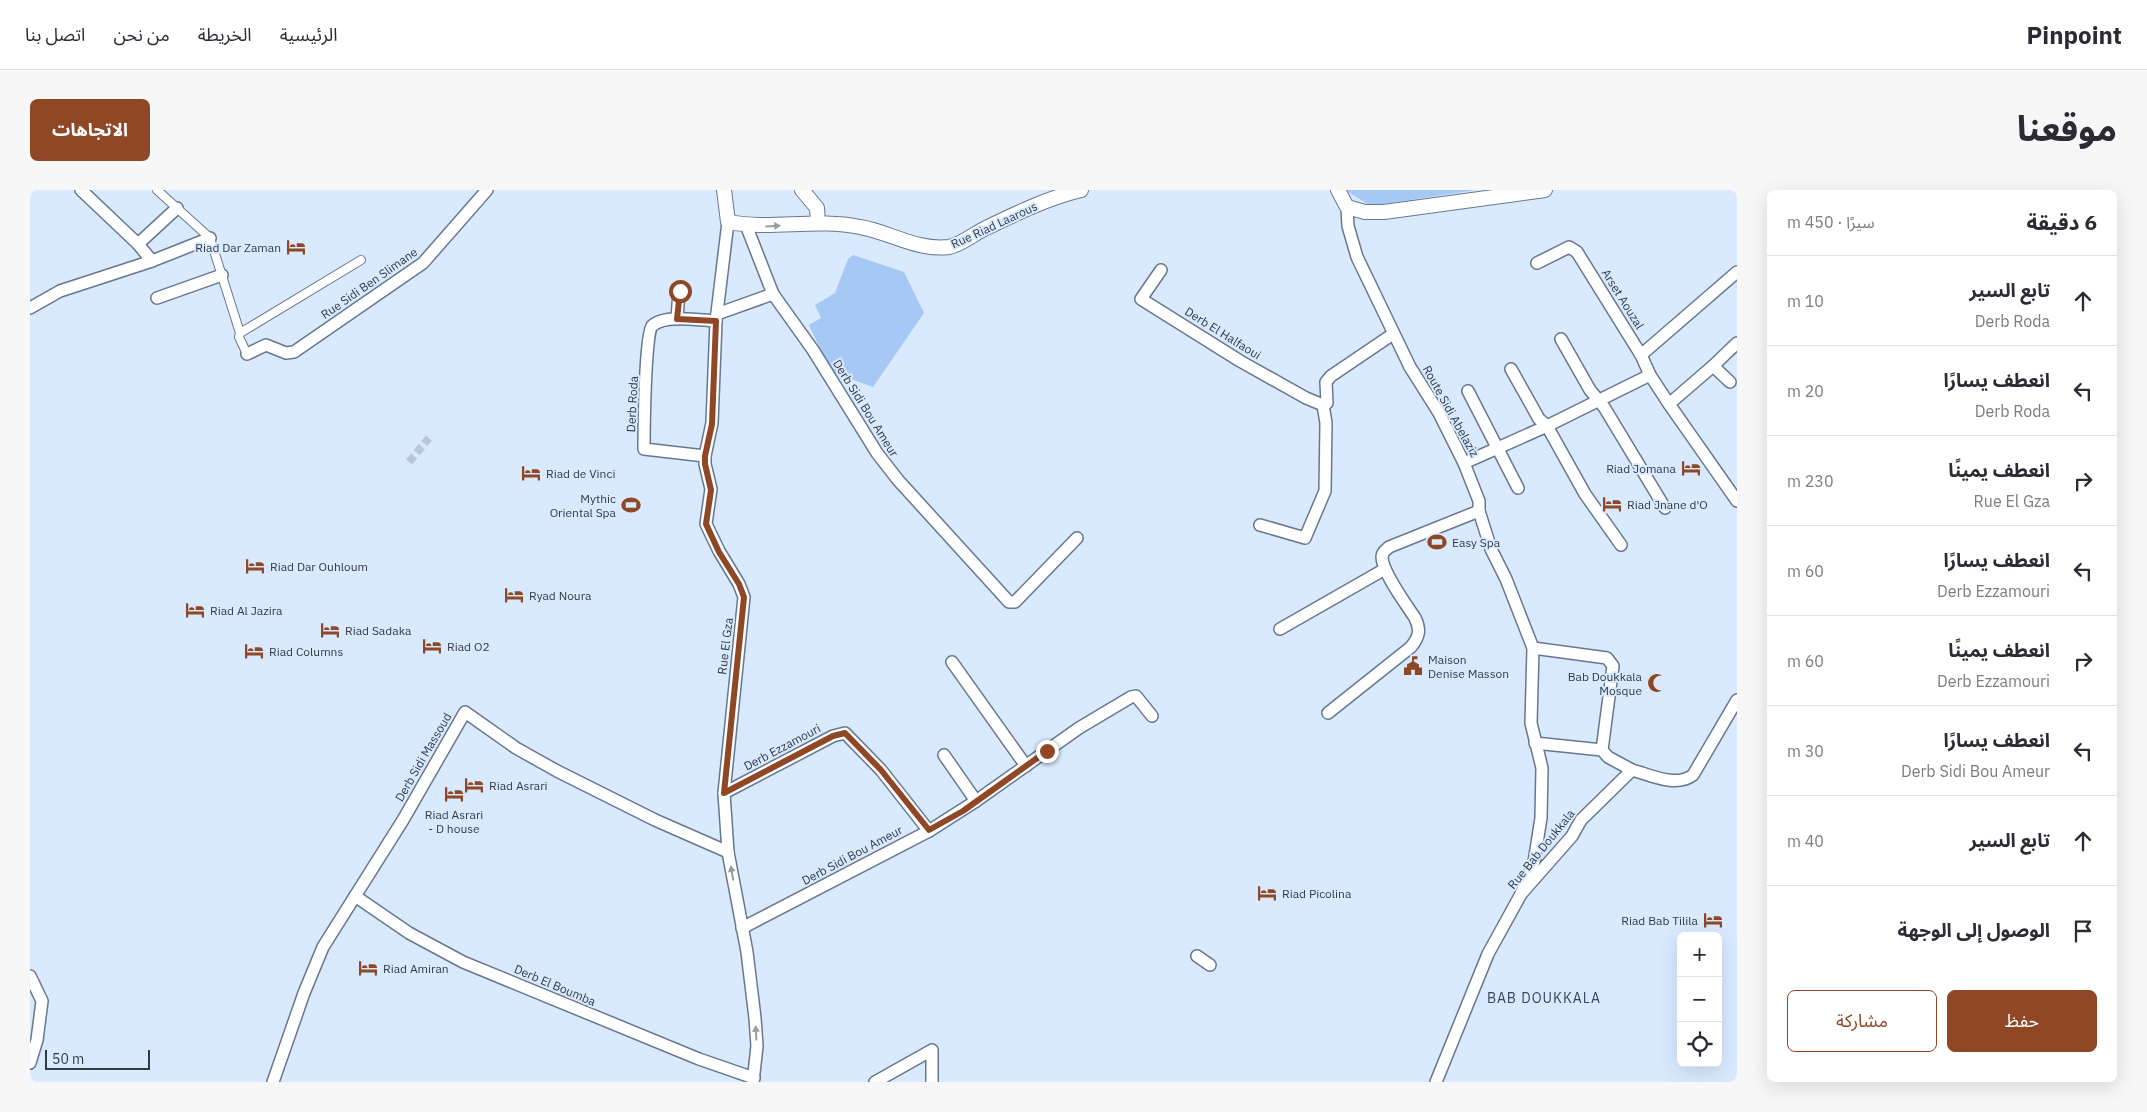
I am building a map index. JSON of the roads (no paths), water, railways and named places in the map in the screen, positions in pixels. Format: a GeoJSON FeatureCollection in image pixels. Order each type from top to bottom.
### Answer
{"type":"FeatureCollection","features":[{"type":"Feature","properties":{"kind":"street"},"geometry":{"type":"LineString","coordinates":[[81,190],[138,244],[152,261]]}},
{"type":"Feature","properties":{"kind":"street"},"geometry":{"type":"LineString","coordinates":[[157,190],[210,238],[240,333],[239,337],[247,354]]}},
{"type":"Feature","properties":{"kind":"street","name":"Rue Sidi Ben Slimane"},"geometry":{"type":"LineString","coordinates":[[247,354],[266,345],[286,353],[294,352],[349,315],[423,263],[487,190]]}},
{"type":"Feature","properties":{"kind":"street"},"geometry":{"type":"LineString","coordinates":[[724,190],[728,222]]}},
{"type":"Feature","properties":{"kind":"street"},"geometry":{"type":"LineString","coordinates":[[802,190],[817,208],[818,223]]}},
{"type":"Feature","properties":{"kind":"street","name":"Rue Riad Laarous"},"geometry":{"type":"LineString","coordinates":[[728,222],[746,226],[818,223],[862,227],[908,243],[932,247],[950,247],[1019,212],[1056,197],[1081,190]]}},
{"type":"Feature","properties":{"kind":"street"},"geometry":{"type":"LineString","coordinates":[[1338,190],[1347,207],[1365,212],[1384,212],[1545,190]]}},
{"type":"Feature","properties":{"kind":"street","name":"Route Sidi Abelaziz"},"geometry":{"type":"LineString","coordinates":[[1347,207],[1348,226],[1357,257],[1393,334],[1424,392],[1439,413],[1464,463],[1479,501],[1491,549],[1510,588],[1533,648],[1531,723],[1542,768],[1541,818],[1534,862],[1521,894]]}},
{"type":"Feature","properties":{"kind":"street"},"geometry":{"type":"LineString","coordinates":[[138,244],[177,208]]}},
{"type":"Feature","properties":{"kind":"street","name":"Rue El Gza"},"geometry":{"type":"LineString","coordinates":[[728,222],[717,317],[712,424],[705,456],[711,490],[706,524],[719,552],[739,584],[744,597],[724,793],[728,852],[742,928],[755,1018],[757,1046],[754,1080]]}},
{"type":"Feature","properties":{"kind":"street","name":"Derb Sidi Bou Ameur"},"geometry":{"type":"LineString","coordinates":[[746,226],[773,294],[818,357],[884,462],[1009,602],[1015,602],[1077,538]]}},
{"type":"Feature","properties":{"kind":"street"},"geometry":{"type":"LineString","coordinates":[[30,308],[60,291],[152,261],[210,238]]}},
{"type":"Feature","properties":{"kind":"street","name":"Arset Aouzal"},"geometry":{"type":"LineString","coordinates":[[1537,263],[1569,247],[1577,252],[1641,355],[1650,375],[1737,501]]}},
{"type":"Feature","properties":{"kind":"street"},"geometry":{"type":"LineString","coordinates":[[240,333],[360,260]]}},
{"type":"Feature","properties":{"kind":"street","name":"Derb El Halfaoui"},"geometry":{"type":"LineString","coordinates":[[1161,270],[1142,299],[1248,365],[1306,398],[1323,404]]}},
{"type":"Feature","properties":{"kind":"street"},"geometry":{"type":"LineString","coordinates":[[1641,355],[1737,272]]}},
{"type":"Feature","properties":{"kind":"street"},"geometry":{"type":"LineString","coordinates":[[157,298],[222,275]]}},
{"type":"Feature","properties":{"kind":"street"},"geometry":{"type":"LineString","coordinates":[[677,319],[680,291]]}},
{"type":"Feature","properties":{"kind":"street"},"geometry":{"type":"LineString","coordinates":[[717,317],[773,294]]}},
{"type":"Feature","properties":{"kind":"street","name":"Derb Roda"},"geometry":{"type":"LineString","coordinates":[[705,456],[644,449],[649,331],[652,326],[658,323],[677,319],[717,317]]}},
{"type":"Feature","properties":{"kind":"street"},"geometry":{"type":"LineString","coordinates":[[1260,525],[1305,538],[1325,491],[1326,423],[1323,404],[1327,403],[1326,382],[1331,376],[1393,334]]}},
{"type":"Feature","properties":{"kind":"street"},"geometry":{"type":"LineString","coordinates":[[1561,339],[1590,390],[1599,400],[1665,508]]}},
{"type":"Feature","properties":{"kind":"street"},"geometry":{"type":"LineString","coordinates":[[1669,404],[1737,343]]}},
{"type":"Feature","properties":{"kind":"street"},"geometry":{"type":"LineString","coordinates":[[1713,366],[1730,382]]}},
{"type":"Feature","properties":{"kind":"street"},"geometry":{"type":"LineString","coordinates":[[1511,369],[1539,419],[1548,426],[1584,494],[1621,545]]}},
{"type":"Feature","properties":{"kind":"street"},"geometry":{"type":"LineString","coordinates":[[1464,463],[1548,426],[1650,375]]}},
{"type":"Feature","properties":{"kind":"street"},"geometry":{"type":"LineString","coordinates":[[1468,391],[1518,488]]}},
{"type":"Feature","properties":{"kind":"street"},"geometry":{"type":"LineString","coordinates":[[1328,713],[1411,647],[1419,634],[1419,626],[1415,618],[1385,569],[1382,554],[1389,548],[1480,511]]}},
{"type":"Feature","properties":{"kind":"street"},"geometry":{"type":"LineString","coordinates":[[1280,629],[1385,569]]}},
{"type":"Feature","properties":{"kind":"street"},"geometry":{"type":"LineString","coordinates":[[1533,648],[1607,658],[1612,662],[1602,750]]}},
{"type":"Feature","properties":{"kind":"street"},"geometry":{"type":"LineString","coordinates":[[952,662],[1026,766]]}},
{"type":"Feature","properties":{"kind":"street","name":"Derb Sidi Bou Ameur"},"geometry":{"type":"LineString","coordinates":[[742,928],[929,830],[976,801],[1079,728],[1133,695],[1139,699],[1152,716]]}},
{"type":"Feature","properties":{"kind":"street"},"geometry":{"type":"LineString","coordinates":[[1535,743],[1602,750],[1608,757],[1632,770],[1676,782],[1693,775],[1737,700]]}},
{"type":"Feature","properties":{"kind":"street","name":"Derb Sidi Massoud"},"geometry":{"type":"LineString","coordinates":[[273,1082],[323,947],[403,820],[465,712],[516,748],[557,771],[655,820],[728,852]]}},
{"type":"Feature","properties":{"kind":"street","name":"Derb Ezzamouri"},"geometry":{"type":"LineString","coordinates":[[724,793],[833,736],[845,733],[881,770],[929,830]]}},
{"type":"Feature","properties":{"kind":"street"},"geometry":{"type":"LineString","coordinates":[[944,755],[976,801]]}},
{"type":"Feature","properties":{"kind":"street","name":"Rue Bab Doukkala"},"geometry":{"type":"LineString","coordinates":[[1436,1082],[1488,954],[1521,894],[1572,836],[1581,820],[1632,770]]}},
{"type":"Feature","properties":{"kind":"street","name":"Derb El Boumba"},"geometry":{"type":"LineString","coordinates":[[355,896],[409,933],[463,962],[754,1080]]}},
{"type":"Feature","properties":{"kind":"street"},"geometry":{"type":"LineString","coordinates":[[1196,956],[1210,965]]}},
{"type":"Feature","properties":{"kind":"street"},"geometry":{"type":"LineString","coordinates":[[30,976],[42,1001],[37,1040],[30,1063]]}},
{"type":"Feature","properties":{"kind":"street"},"geometry":{"type":"LineString","coordinates":[[875,1082],[932,1050],[932,1082]]}},
{"type":"Feature","properties":{"kind":"tunnel"},"geometry":{"type":"LineString","coordinates":[[409,462],[429,438]]}},
{"type":"Feature","properties":{"kind":"place","name":"Riad Dar Zaman"},"geometry":{"type":"Point","coordinates":[296,247]}},
{"type":"Feature","properties":{"kind":"place","name":"Riad Jomana"},"geometry":{"type":"Point","coordinates":[1691,468]}},
{"type":"Feature","properties":{"kind":"place","name":"Riad de Vinci"},"geometry":{"type":"Point","coordinates":[531,473]}},
{"type":"Feature","properties":{"kind":"place","name":"Riad Jnane d'O"},"geometry":{"type":"Point","coordinates":[1612,504]}},
{"type":"Feature","properties":{"kind":"place","name":"Mythic Oriental Spa"},"geometry":{"type":"Point","coordinates":[631,505]}},
{"type":"Feature","properties":{"kind":"place","name":"Easy Spa"},"geometry":{"type":"Point","coordinates":[1437,542]}},
{"type":"Feature","properties":{"kind":"place","name":"Riad Dar Ouhloum"},"geometry":{"type":"Point","coordinates":[255,566]}},
{"type":"Feature","properties":{"kind":"place","name":"Ryad Noura"},"geometry":{"type":"Point","coordinates":[514,595]}},
{"type":"Feature","properties":{"kind":"place","name":"Riad Al Jazira"},"geometry":{"type":"Point","coordinates":[195,610]}},
{"type":"Feature","properties":{"kind":"place","name":"Riad Sadaka"},"geometry":{"type":"Point","coordinates":[330,630]}},
{"type":"Feature","properties":{"kind":"place","name":"Riad O2"},"geometry":{"type":"Point","coordinates":[432,646]}},
{"type":"Feature","properties":{"kind":"place","name":"Riad Columns"},"geometry":{"type":"Point","coordinates":[254,651]}},
{"type":"Feature","properties":{"kind":"place","name":"Maison Denise Masson"},"geometry":{"type":"Point","coordinates":[1413,666]}},
{"type":"Feature","properties":{"kind":"place","name":"Bab Doukkala Mosque"},"geometry":{"type":"Point","coordinates":[1657,683]}},
{"type":"Feature","properties":{"kind":"place","name":"Riad Asrari"},"geometry":{"type":"Point","coordinates":[474,785]}},
{"type":"Feature","properties":{"kind":"place","name":"Riad Asrari - D house"},"geometry":{"type":"Point","coordinates":[454,794]}},
{"type":"Feature","properties":{"kind":"place","name":"Riad Picolina"},"geometry":{"type":"Point","coordinates":[1267,893]}},
{"type":"Feature","properties":{"kind":"place","name":"Riad Bab Tilila"},"geometry":{"type":"Point","coordinates":[1713,920]}},
{"type":"Feature","properties":{"kind":"place","name":"Riad Amiran"},"geometry":{"type":"Point","coordinates":[368,968]}},
{"type":"Feature","properties":{"kind":"district","name":"BAB DOUKKALA"},"geometry":{"type":"Point","coordinates":[1544,998]}}]}
